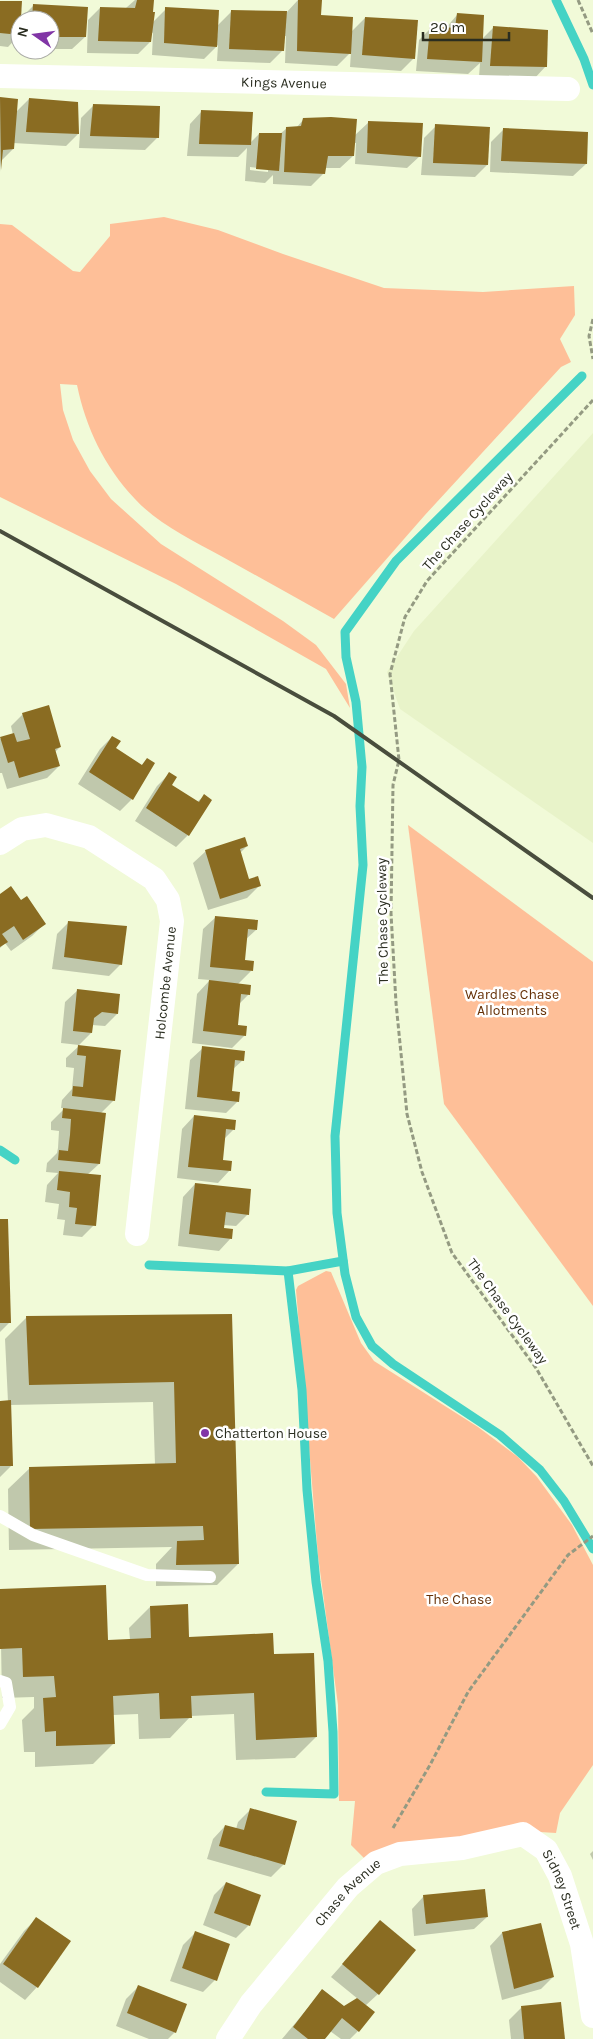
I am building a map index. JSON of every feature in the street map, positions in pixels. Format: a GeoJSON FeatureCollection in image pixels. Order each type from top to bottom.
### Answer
{"type":"FeatureCollection","features":[{"type":"Feature","properties":{"kind":"street","name":"Kings Avenue"},"geometry":{"type":"LineString","coordinates":[[0,76],[568,88]]}},
{"type":"Feature","properties":{"kind":"street","name":"Holcombe Avenue"},"geometry":{"type":"LineString","coordinates":[[0,843],[22,828],[46,826],[89,837],[154,879],[168,900],[172,921],[137,1234]]}},
{"type":"Feature","properties":{"kind":"street","name":"Chase Avenue"},"geometry":{"type":"LineString","coordinates":[[228,2039],[251,2004],[342,1894],[376,1863],[400,1854],[462,1848],[522,1834]]}},
{"type":"Feature","properties":{"kind":"street","name":"Sidney Street"},"geometry":{"type":"LineString","coordinates":[[522,1834],[546,1850],[560,1876],[582,1944],[593,2016]]}},
{"type":"Feature","properties":{"kind":"lane"},"geometry":{"type":"LineString","coordinates":[[0,1516],[33,1535],[147,1575],[210,1577]]}},
{"type":"Feature","properties":{"kind":"lane"},"geometry":{"type":"LineString","coordinates":[[0,1681],[6,1683],[10,1707],[0,1724]]}},
{"type":"Feature","properties":{"kind":"path"},"geometry":{"type":"LineString","coordinates":[[578,0],[593,34]]}},
{"type":"Feature","properties":{"kind":"path"},"geometry":{"type":"LineString","coordinates":[[593,319],[588,336],[593,359]]}},
{"type":"Feature","properties":{"kind":"path","name":"The Chase Cycleway"},"geometry":{"type":"LineString","coordinates":[[593,400],[427,581],[405,617],[390,674],[399,760],[393,785],[391,913],[396,1004],[407,1114],[422,1172],[452,1253],[536,1368],[593,1466]]}},
{"type":"Feature","properties":{"kind":"path"},"geometry":{"type":"LineString","coordinates":[[376,1863],[468,1692],[568,1555],[593,1536]]}},
{"type":"Feature","properties":{"kind":"shaded area"},"geometry":{"type":"Polygon","coordinates":[[[593,433],[593,843],[400,709],[387,672],[414,631],[593,433]]]}},
{"type":"Feature","properties":{"kind":"green space"},"geometry":{"type":"Polygon","coordinates":[[[164,217],[218,230],[384,288],[483,292],[574,286],[575,315],[560,339],[571,362],[561,367],[425,515],[334,619],[187,538],[144,508],[124,486],[105,460],[91,431],[77,385],[60,384],[63,410],[73,440],[90,471],[111,499],[161,544],[283,621],[316,645],[346,684],[350,708],[326,669],[176,584],[0,497],[0,224],[12,225],[73,271],[80,272],[110,236],[110,224],[164,217]]]}},
{"type":"Feature","properties":{"kind":"green space","name":"Wardles Chase Allotments"},"geometry":{"type":"Polygon","coordinates":[[[408,825],[593,962],[593,1306],[444,1104],[408,825]]]}},
{"type":"Feature","properties":{"kind":"green space","name":"The Chase"},"geometry":{"type":"Polygon","coordinates":[[[326,1271],[331,1272],[361,1343],[374,1361],[478,1427],[518,1457],[537,1477],[572,1525],[593,1565],[593,1765],[560,1813],[556,1833],[540,1832],[365,1859],[351,1845],[355,1801],[339,1801],[338,1705],[318,1556],[296,1290],[298,1286],[326,1271]]]}},
{"type":"Feature","properties":{"kind":"building"},"geometry":{"type":"Polygon","coordinates":[[[137,0],[154,0],[153,12],[155,12],[151,42],[98,41],[100,7],[135,8],[137,0]]]}},
{"type":"Feature","properties":{"kind":"building"},"geometry":{"type":"Polygon","coordinates":[[[298,0],[322,0],[321,15],[353,17],[351,54],[297,51],[298,0]]]}},
{"type":"Feature","properties":{"kind":"building"},"geometry":{"type":"Polygon","coordinates":[[[0,1],[22,1],[21,10],[10,10],[10,34],[0,33],[0,1]]]}},
{"type":"Feature","properties":{"kind":"building"},"geometry":{"type":"Polygon","coordinates":[[[33,4],[88,7],[86,37],[60,37],[60,10],[33,10],[33,4]]]}},
{"type":"Feature","properties":{"kind":"building"},"geometry":{"type":"Polygon","coordinates":[[[165,7],[219,10],[217,47],[164,43],[165,7]]]}},
{"type":"Feature","properties":{"kind":"building"},"geometry":{"type":"Polygon","coordinates":[[[231,10],[287,11],[284,51],[229,49],[231,10]]]}},
{"type":"Feature","properties":{"kind":"building"},"geometry":{"type":"Polygon","coordinates":[[[457,13],[484,15],[482,62],[427,59],[430,26],[455,28],[457,13]]]}},
{"type":"Feature","properties":{"kind":"building"},"geometry":{"type":"Polygon","coordinates":[[[365,17],[418,20],[415,59],[362,55],[365,17]]]}},
{"type":"Feature","properties":{"kind":"building"},"geometry":{"type":"Polygon","coordinates":[[[493,26],[548,30],[547,67],[490,66],[493,26]]]}},
{"type":"Feature","properties":{"kind":"building"},"geometry":{"type":"Polygon","coordinates":[[[0,97],[18,99],[14,149],[3,150],[1,170],[0,97]]]}},
{"type":"Feature","properties":{"kind":"building"},"geometry":{"type":"Polygon","coordinates":[[[29,98],[78,102],[79,134],[26,132],[29,98]]]}},
{"type":"Feature","properties":{"kind":"building"},"geometry":{"type":"Polygon","coordinates":[[[93,104],[160,106],[159,138],[90,136],[93,104]]]}},
{"type":"Feature","properties":{"kind":"building"},"geometry":{"type":"Polygon","coordinates":[[[201,110],[253,112],[251,145],[199,144],[201,110]]]}},
{"type":"Feature","properties":{"kind":"building"},"geometry":{"type":"Polygon","coordinates":[[[331,117],[357,119],[354,156],[328,156],[325,174],[284,172],[286,127],[301,126],[303,118],[331,117]]]}},
{"type":"Feature","properties":{"kind":"building"},"geometry":{"type":"Polygon","coordinates":[[[368,121],[423,123],[421,157],[367,153],[368,121]]]}},
{"type":"Feature","properties":{"kind":"building"},"geometry":{"type":"Polygon","coordinates":[[[435,124],[490,127],[488,165],[433,163],[435,124]]]}},
{"type":"Feature","properties":{"kind":"building"},"geometry":{"type":"Polygon","coordinates":[[[503,128],[588,132],[587,164],[501,161],[503,128]]]}},
{"type":"Feature","properties":{"kind":"building"},"geometry":{"type":"Polygon","coordinates":[[[259,133],[282,133],[279,171],[256,169],[259,133]]]}},
{"type":"Feature","properties":{"kind":"building"},"geometry":{"type":"Polygon","coordinates":[[[49,705],[61,747],[55,749],[60,766],[19,778],[14,761],[8,763],[0,737],[14,733],[17,742],[30,739],[22,713],[49,705]]]}},
{"type":"Feature","properties":{"kind":"building"},"geometry":{"type":"Polygon","coordinates":[[[112,736],[121,741],[116,748],[142,765],[147,758],[155,763],[133,800],[89,772],[112,736]]]}},
{"type":"Feature","properties":{"kind":"building"},"geometry":{"type":"Polygon","coordinates":[[[169,772],[177,777],[172,785],[199,802],[204,794],[212,800],[189,836],[146,808],[169,772]]]}},
{"type":"Feature","properties":{"kind":"building"},"geometry":{"type":"Polygon","coordinates":[[[245,837],[248,846],[240,849],[249,879],[258,876],[261,886],[220,899],[205,850],[245,837]]]}},
{"type":"Feature","properties":{"kind":"building"},"geometry":{"type":"Polygon","coordinates":[[[11,886],[21,900],[27,896],[46,924],[23,940],[14,926],[2,934],[8,942],[0,947],[0,894],[11,886]]]}},
{"type":"Feature","properties":{"kind":"building"},"geometry":{"type":"Polygon","coordinates":[[[215,916],[258,920],[257,930],[248,929],[245,960],[254,961],[253,971],[210,967],[215,916]]]}},
{"type":"Feature","properties":{"kind":"building"},"geometry":{"type":"Polygon","coordinates":[[[68,921],[127,926],[122,965],[64,957],[68,921]]]}},
{"type":"Feature","properties":{"kind":"building"},"geometry":{"type":"Polygon","coordinates":[[[209,980],[251,985],[250,995],[241,994],[238,1025],[247,1026],[246,1036],[203,1031],[209,980]]]}},
{"type":"Feature","properties":{"kind":"building"},"geometry":{"type":"Polygon","coordinates":[[[77,989],[120,994],[118,1014],[102,1012],[94,1018],[92,1033],[73,1031],[77,989]]]}},
{"type":"Feature","properties":{"kind":"building"},"geometry":{"type":"Polygon","coordinates":[[[78,1045],[121,1050],[115,1101],[72,1096],[73,1086],[83,1087],[86,1056],[77,1055],[78,1045]]]}},
{"type":"Feature","properties":{"kind":"building"},"geometry":{"type":"Polygon","coordinates":[[[202,1046],[245,1051],[244,1061],[235,1060],[232,1091],[240,1092],[239,1102],[197,1097],[202,1046]]]}},
{"type":"Feature","properties":{"kind":"building"},"geometry":{"type":"Polygon","coordinates":[[[63,1108],[106,1113],[100,1164],[58,1160],[59,1150],[68,1151],[70,1135],[71,1119],[62,1118],[63,1108]]]}},
{"type":"Feature","properties":{"kind":"building"},"geometry":{"type":"Polygon","coordinates":[[[194,1115],[236,1120],[235,1130],[226,1129],[223,1160],[232,1161],[231,1171],[188,1167],[194,1115]]]}},
{"type":"Feature","properties":{"kind":"building"},"geometry":{"type":"Polygon","coordinates":[[[59,1171],[101,1175],[96,1226],[75,1224],[77,1208],[69,1207],[70,1192],[57,1190],[59,1171]]]}},
{"type":"Feature","properties":{"kind":"building"},"geometry":{"type":"Polygon","coordinates":[[[195,1183],[251,1189],[249,1215],[226,1212],[224,1228],[233,1229],[232,1239],[189,1234],[195,1183]]]}},
{"type":"Feature","properties":{"kind":"building"},"geometry":{"type":"Polygon","coordinates":[[[0,1219],[8,1219],[11,1323],[0,1323],[0,1219]]]}},
{"type":"Feature","properties":{"kind":"building","name":"Chatterton House"},"geometry":{"type":"Polygon","coordinates":[[[232,1314],[239,1564],[176,1565],[177,1541],[204,1540],[203,1526],[30,1529],[29,1467],[176,1463],[174,1382],[29,1385],[26,1316],[232,1314]]]}},
{"type":"Feature","properties":{"kind":"building"},"geometry":{"type":"Polygon","coordinates":[[[11,1400],[13,1466],[0,1466],[0,1401],[11,1400]]]}},
{"type":"Feature","properties":{"kind":"building"},"geometry":{"type":"Polygon","coordinates":[[[106,1585],[108,1640],[151,1638],[150,1606],[188,1604],[189,1637],[273,1633],[274,1654],[314,1653],[317,1737],[256,1740],[254,1693],[191,1696],[192,1718],[160,1719],[159,1693],[113,1696],[115,1744],[56,1746],[56,1731],[45,1732],[43,1698],[56,1697],[54,1676],[23,1677],[22,1648],[0,1649],[0,1589],[106,1585]]]}},
{"type":"Feature","properties":{"kind":"building"},"geometry":{"type":"Polygon","coordinates":[[[250,1808],[297,1821],[285,1865],[219,1846],[225,1825],[244,1830],[250,1808]]]}},
{"type":"Feature","properties":{"kind":"building"},"geometry":{"type":"Polygon","coordinates":[[[226,1882],[261,1895],[250,1926],[214,1913],[226,1882]]]}},
{"type":"Feature","properties":{"kind":"building"},"geometry":{"type":"Polygon","coordinates":[[[485,1889],[488,1917],[426,1924],[423,1895],[485,1889]]]}},
{"type":"Feature","properties":{"kind":"building"},"geometry":{"type":"Polygon","coordinates":[[[36,1917],[71,1941],[38,1988],[3,1964],[36,1917]]]}},
{"type":"Feature","properties":{"kind":"building"},"geometry":{"type":"Polygon","coordinates":[[[380,1920],[416,1950],[379,1995],[342,1964],[380,1920]]]}},
{"type":"Feature","properties":{"kind":"building"},"geometry":{"type":"Polygon","coordinates":[[[541,1923],[554,1977],[514,1989],[502,1932],[541,1923]]]}},
{"type":"Feature","properties":{"kind":"building"},"geometry":{"type":"Polygon","coordinates":[[[195,1931],[230,1944],[217,1981],[182,1968],[195,1931]]]}},
{"type":"Feature","properties":{"kind":"building"},"geometry":{"type":"Polygon","coordinates":[[[138,1985],[187,2004],[176,2033],[127,2013],[138,1985]]]}},
{"type":"Feature","properties":{"kind":"building"},"geometry":{"type":"Polygon","coordinates":[[[322,1989],[344,2006],[357,1998],[375,2012],[359,2032],[342,2018],[325,2039],[308,2039],[293,2027],[322,1989]]]}},
{"type":"Feature","properties":{"kind":"building"},"geometry":{"type":"Polygon","coordinates":[[[561,2002],[565,2039],[524,2039],[521,2006],[561,2002]]]}},
{"type":"Feature","properties":{"kind":"waterway"},"geometry":{"type":"LineString","coordinates":[[556,0],[584,59],[593,85]]}},
{"type":"Feature","properties":{"kind":"waterway"},"geometry":{"type":"LineString","coordinates":[[582,376],[396,561],[345,632],[346,657],[356,702],[362,767],[360,806],[363,865],[335,1136],[337,1213],[345,1274],[356,1317],[372,1346],[393,1364],[500,1435],[540,1470],[564,1501],[593,1549]]}},
{"type":"Feature","properties":{"kind":"waterway"},"geometry":{"type":"LineString","coordinates":[[0,1150],[15,1160]]}},
{"type":"Feature","properties":{"kind":"waterway"},"geometry":{"type":"LineString","coordinates":[[149,1265],[288,1271],[343,1261]]}},
{"type":"Feature","properties":{"kind":"waterway"},"geometry":{"type":"LineString","coordinates":[[266,1792],[334,1794],[333,1732],[328,1661],[316,1582],[307,1490],[302,1390],[288,1271]]}},
{"type":"Feature","properties":{"kind":"railway"},"geometry":{"type":"LineString","coordinates":[[0,531],[334,716],[593,898]]}},
{"type":"Feature","properties":{"kind":"place","name":"Chatterton House"},"geometry":{"type":"Point","coordinates":[205,1433]}}]}
